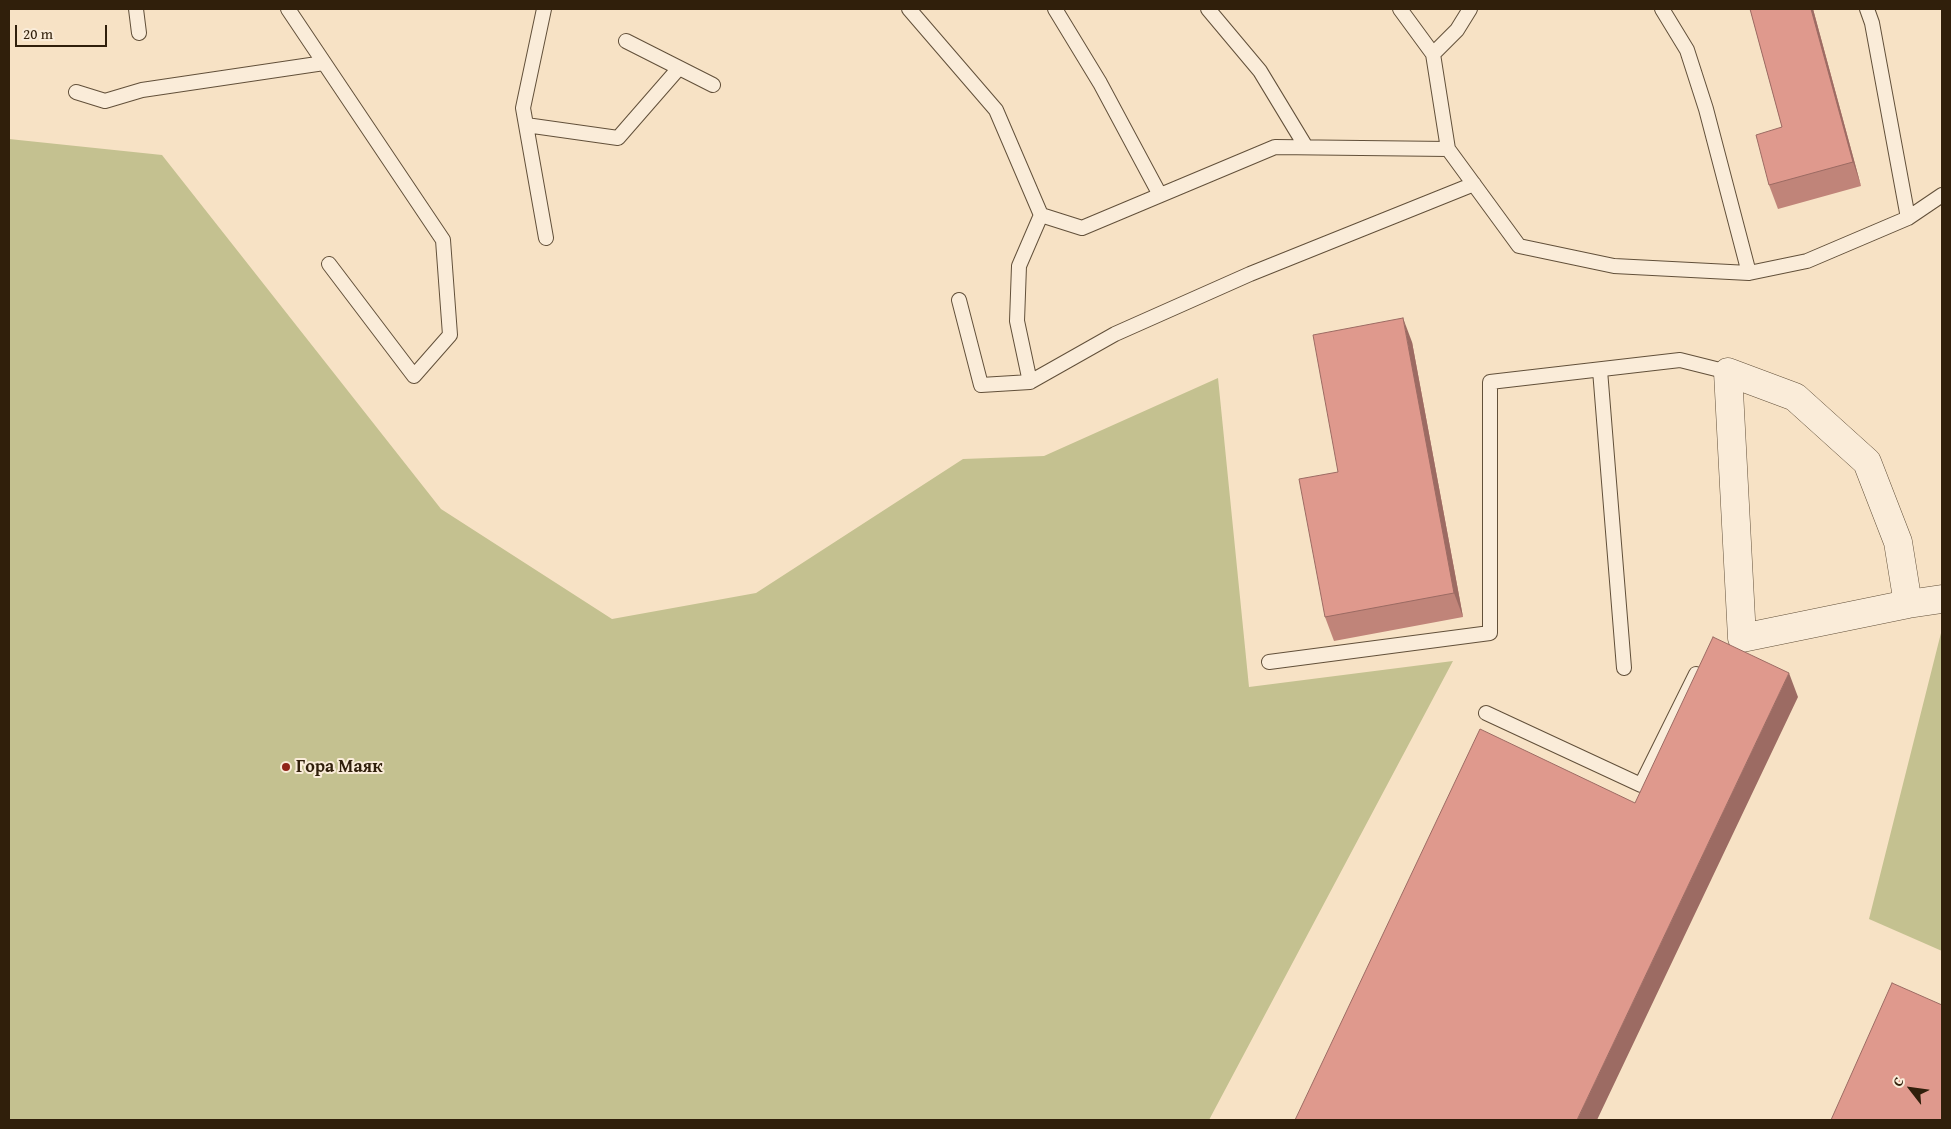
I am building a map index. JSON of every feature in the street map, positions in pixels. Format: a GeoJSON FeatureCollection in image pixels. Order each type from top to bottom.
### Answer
{"type":"FeatureCollection","features":[{"type":"Feature","properties":{"kind":"street"},"geometry":{"type":"LineString","coordinates":[[1908,604],[1898,542],[1866,462],[1795,397],[1728,372],[1734,641],[1908,604],[1942,599]]}},
{"type":"Feature","properties":{"kind":"lane"},"geometry":{"type":"LineString","coordinates":[[136,9],[139,33]]}},
{"type":"Feature","properties":{"kind":"lane"},"geometry":{"type":"LineString","coordinates":[[288,9],[442,240],[450,334],[414,376],[329,264]]}},
{"type":"Feature","properties":{"kind":"lane"},"geometry":{"type":"LineString","coordinates":[[544,9],[523,108],[546,238]]}},
{"type":"Feature","properties":{"kind":"lane"},"geometry":{"type":"LineString","coordinates":[[909,9],[996,110],[1041,215],[1019,266],[1017,321],[1030,382]]}},
{"type":"Feature","properties":{"kind":"lane"},"geometry":{"type":"LineString","coordinates":[[1055,9],[1100,82],[1160,195]]}},
{"type":"Feature","properties":{"kind":"lane"},"geometry":{"type":"LineString","coordinates":[[1208,9],[1260,71],[1306,147]]}},
{"type":"Feature","properties":{"kind":"lane"},"geometry":{"type":"LineString","coordinates":[[1400,9],[1433,54],[1448,149],[1520,246],[1614,266],[1748,273],[1807,261],[1908,218],[1942,195]]}},
{"type":"Feature","properties":{"kind":"lane"},"geometry":{"type":"LineString","coordinates":[[1433,54],[1457,30],[1470,9]]}},
{"type":"Feature","properties":{"kind":"lane"},"geometry":{"type":"LineString","coordinates":[[1662,9],[1687,50],[1693,67],[1706,109],[1748,273]]}},
{"type":"Feature","properties":{"kind":"lane"},"geometry":{"type":"LineString","coordinates":[[1867,9],[1872,23],[1908,218]]}},
{"type":"Feature","properties":{"kind":"lane"},"geometry":{"type":"LineString","coordinates":[[626,41],[713,85]]}},
{"type":"Feature","properties":{"kind":"lane"},"geometry":{"type":"LineString","coordinates":[[76,92],[105,101],[142,90],[324,63]]}},
{"type":"Feature","properties":{"kind":"lane"},"geometry":{"type":"LineString","coordinates":[[526,125],[618,138],[679,68]]}},
{"type":"Feature","properties":{"kind":"lane"},"geometry":{"type":"LineString","coordinates":[[1041,215],[1082,228],[1275,147],[1448,149]]}},
{"type":"Feature","properties":{"kind":"lane"},"geometry":{"type":"LineString","coordinates":[[959,300],[981,385],[1030,382],[1116,334],[1241,278],[1474,184]]}},
{"type":"Feature","properties":{"kind":"lane"},"geometry":{"type":"LineString","coordinates":[[1269,662],[1490,633],[1490,382],[1680,360],[1728,372]]}},
{"type":"Feature","properties":{"kind":"lane"},"geometry":{"type":"LineString","coordinates":[[1600,370],[1624,668]]}},
{"type":"Feature","properties":{"kind":"lane"},"geometry":{"type":"LineString","coordinates":[[1486,713],[1641,785],[1702,663]]}},
{"type":"Feature","properties":{"kind":"shaded area"},"geometry":{"type":"Polygon","coordinates":[[[9,139],[162,155],[441,509],[612,619],[756,593],[963,459],[1044,456],[1218,378],[1249,687],[1453,661],[1209,1120],[9,1120],[9,139]]]}},
{"type":"Feature","properties":{"kind":"shaded area"},"geometry":{"type":"Polygon","coordinates":[[[1942,629],[1942,951],[1869,919],[1942,629]]]}},
{"type":"Feature","properties":{"kind":"building"},"geometry":{"type":"Polygon","coordinates":[[[1750,9],[1811,9],[1853,162],[1769,185],[1756,135],[1782,127],[1750,9]]]}},
{"type":"Feature","properties":{"kind":"building"},"geometry":{"type":"Polygon","coordinates":[[[1403,318],[1454,593],[1325,617],[1299,479],[1338,472],[1313,335],[1403,318]]]}},
{"type":"Feature","properties":{"kind":"building"},"geometry":{"type":"Polygon","coordinates":[[[1713,637],[1789,673],[1577,1120],[1295,1120],[1480,729],[1635,803],[1713,637]]]}},
{"type":"Feature","properties":{"kind":"building"},"geometry":{"type":"Polygon","coordinates":[[[1892,983],[1942,1005],[1942,1120],[1831,1120],[1892,983]]]}},
{"type":"Feature","properties":{"kind":"place","name":"Гора Маяк"},"geometry":{"type":"Point","coordinates":[286,767]}}]}
